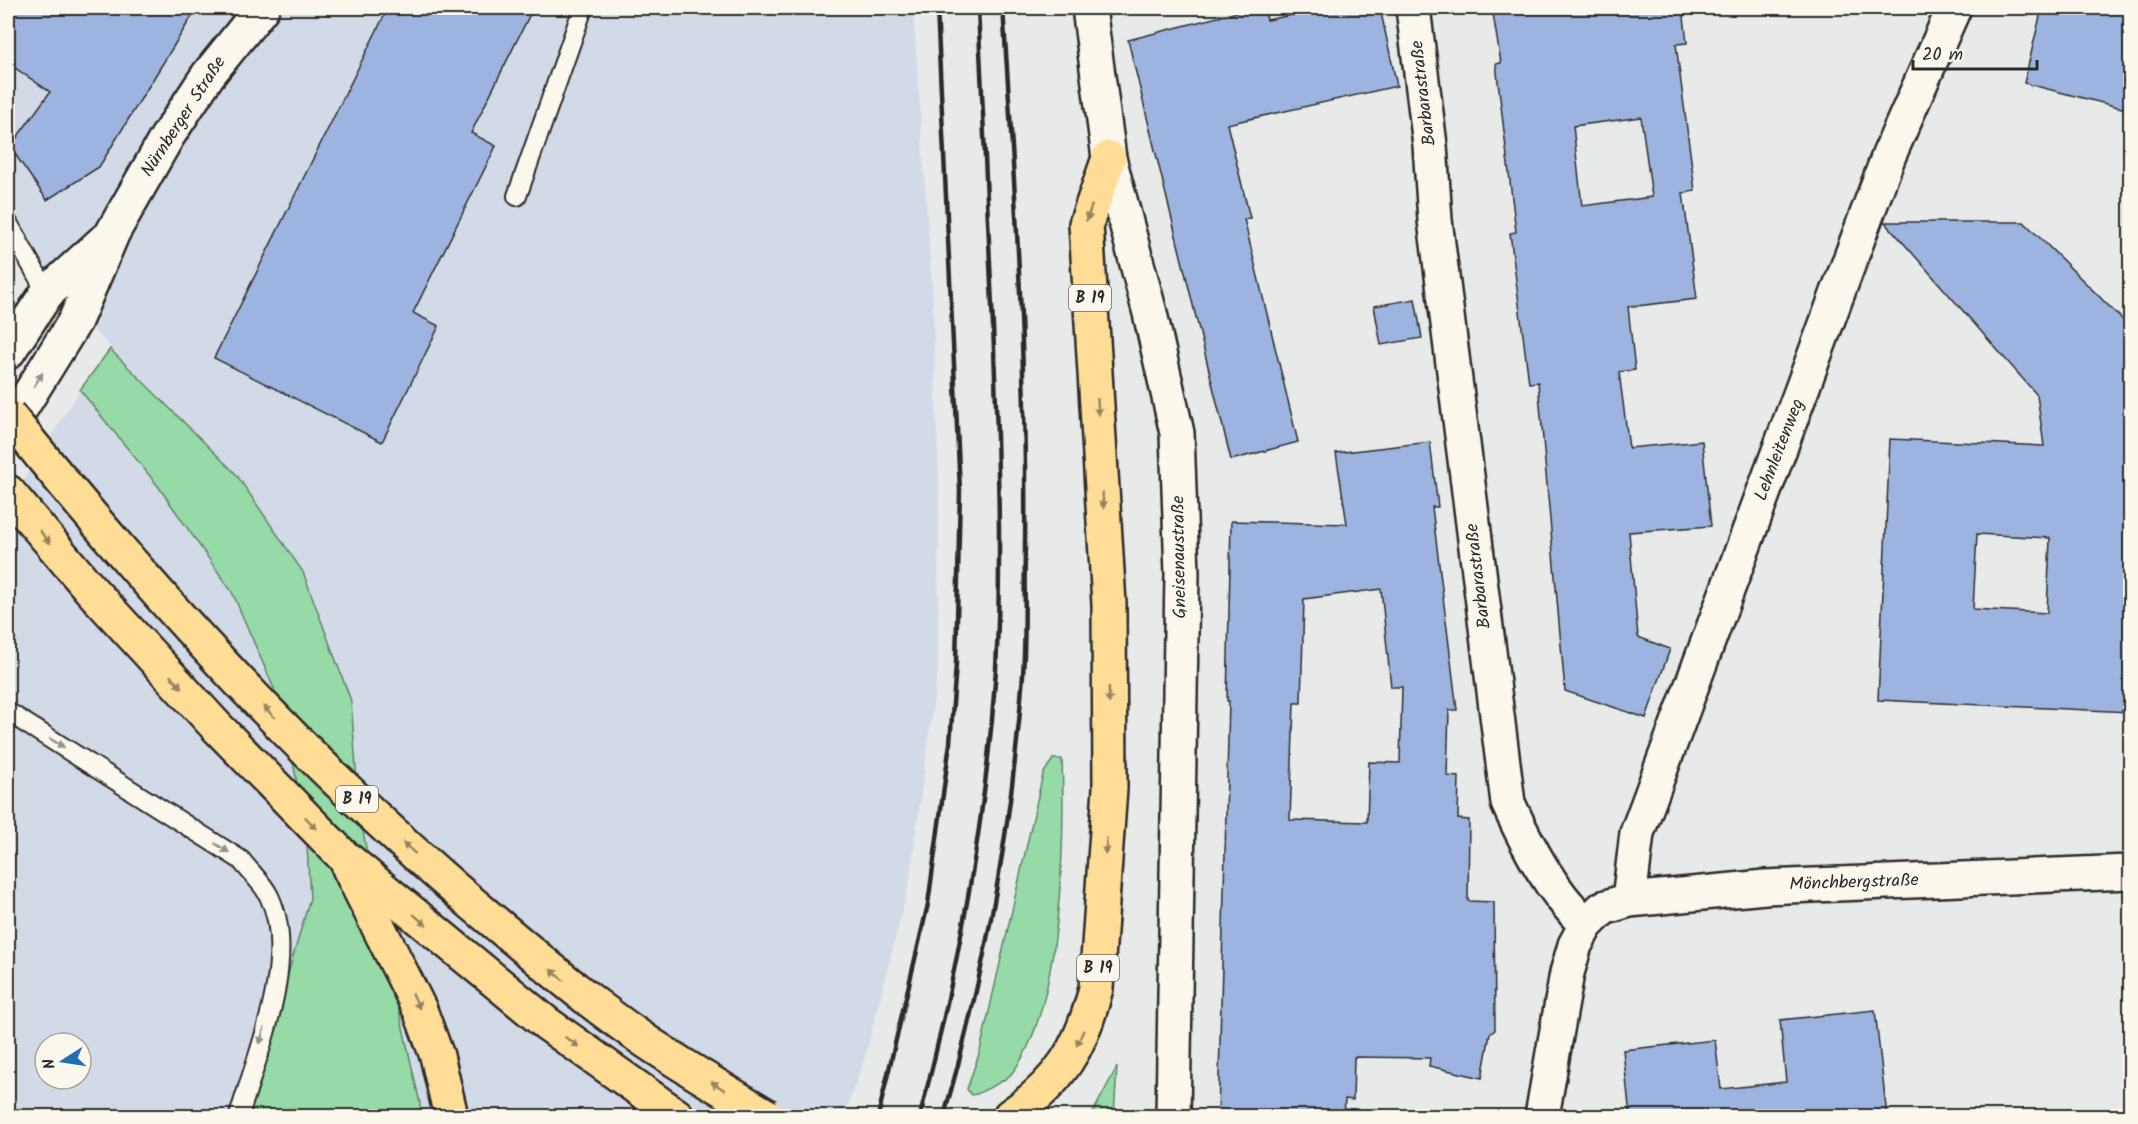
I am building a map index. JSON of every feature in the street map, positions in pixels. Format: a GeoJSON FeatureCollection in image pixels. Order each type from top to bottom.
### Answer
{"type":"FeatureCollection","features":[{"type":"Feature","properties":{"kind":"highway","name":"B 19"},"geometry":{"type":"LineString","coordinates":[[1010,1116],[1032,1101],[1056,1078],[1075,1050],[1088,1020],[1096,988],[1110,788],[1108,604],[1086,224],[1109,158]]}},
{"type":"Feature","properties":{"kind":"highway","name":"B 19"},"geometry":{"type":"LineString","coordinates":[[8,415],[87,513],[236,679],[353,796],[455,890],[565,981],[646,1041],[767,1116]]}},
{"type":"Feature","properties":{"kind":"highway","name":"B 19"},"geometry":{"type":"LineString","coordinates":[[8,492],[130,632],[342,855],[546,1023],[677,1116]]}},
{"type":"Feature","properties":{"kind":"highway"},"geometry":{"type":"LineString","coordinates":[[342,855],[420,1010],[437,1056],[451,1116]]}},
{"type":"Feature","properties":{"kind":"street","name":"Nürnberger Straße"},"geometry":{"type":"LineString","coordinates":[[8,429],[75,321],[114,232],[167,137],[208,75],[262,8]]}},
{"type":"Feature","properties":{"kind":"street","name":"Gneisenaustraße"},"geometry":{"type":"LineString","coordinates":[[1089,8],[1109,158],[1150,313],[1177,433],[1182,574],[1173,1116]]}},
{"type":"Feature","properties":{"kind":"street","name":"Barbarastraße"},"geometry":{"type":"LineString","coordinates":[[1413,8],[1430,145],[1437,231],[1508,803],[1533,858],[1563,902],[1586,925]]}},
{"type":"Feature","properties":{"kind":"street","name":"Lehnleitenweg"},"geometry":{"type":"LineString","coordinates":[[1629,900],[1637,833],[1889,155],[1954,8]]}},
{"type":"Feature","properties":{"kind":"street","name":"Nürnberger Straße"},"geometry":{"type":"LineString","coordinates":[[8,351],[47,293],[114,232]]}},
{"type":"Feature","properties":{"kind":"street","name":"Mönchbergstraße"},"geometry":{"type":"LineString","coordinates":[[1586,925],[1603,908],[1629,900],[1765,887],[2130,872]]}},
{"type":"Feature","properties":{"kind":"street"},"geometry":{"type":"LineString","coordinates":[[1542,1116],[1567,972],[1575,945],[1586,925]]}},
{"type":"Feature","properties":{"kind":"lane"},"geometry":{"type":"LineString","coordinates":[[517,196],[583,8]]}},
{"type":"Feature","properties":{"kind":"lane"},"geometry":{"type":"LineString","coordinates":[[8,223],[47,293]]}},
{"type":"Feature","properties":{"kind":"lane"},"geometry":{"type":"LineString","coordinates":[[8,712],[241,860],[269,896],[280,936],[279,980],[239,1116]]}},
{"type":"Feature","properties":{"kind":"shaded area"},"geometry":{"type":"Polygon","coordinates":[[[8,8],[913,8],[932,286],[939,485],[938,669],[909,884],[865,1057],[844,1116],[420,1116],[420,1103],[378,917],[359,808],[351,701],[236,474],[38,274],[8,226],[8,8]]]}},
{"type":"Feature","properties":{"kind":"shaded area"},"geometry":{"type":"Polygon","coordinates":[[[80,390],[158,486],[232,592],[282,707],[306,828],[310,898],[247,1116],[8,1116],[8,504],[80,390]]]}},
{"type":"Feature","properties":{"kind":"green space"},"geometry":{"type":"Polygon","coordinates":[[[110,349],[236,474],[303,572],[351,701],[359,808],[378,917],[420,1103],[420,1116],[247,1116],[310,898],[306,828],[282,707],[232,592],[158,486],[80,390],[110,349]]]}},
{"type":"Feature","properties":{"kind":"green space"},"geometry":{"type":"Polygon","coordinates":[[[1053,759],[1062,759],[1061,877],[1051,967],[1041,1009],[1029,1045],[1012,1073],[996,1085],[971,1095],[967,1089],[980,1051],[1043,774],[1053,759]]]}},
{"type":"Feature","properties":{"kind":"green space"},"geometry":{"type":"Polygon","coordinates":[[[1117,1067],[1114,1116],[1091,1116],[1117,1067]]]}},
{"type":"Feature","properties":{"kind":"building"},"geometry":{"type":"Polygon","coordinates":[[[8,8],[197,8],[99,167],[47,200],[10,147],[50,92],[8,63],[8,8]]]}},
{"type":"Feature","properties":{"kind":"building"},"geometry":{"type":"Polygon","coordinates":[[[388,8],[533,8],[471,133],[496,146],[413,313],[439,326],[382,442],[214,358],[388,8]]]}},
{"type":"Feature","properties":{"kind":"building"},"geometry":{"type":"Polygon","coordinates":[[[1253,8],[1264,8],[1267,20],[1326,8],[1380,8],[1397,86],[1227,124],[1250,218],[1244,219],[1298,442],[1231,460],[1128,40],[1253,8]]]}},
{"type":"Feature","properties":{"kind":"building"},"geometry":{"type":"Polygon","coordinates":[[[1492,8],[1683,8],[1687,43],[1676,44],[1695,191],[1683,193],[1697,299],[1628,307],[1635,370],[1619,372],[1629,448],[1702,441],[1711,526],[1629,532],[1638,637],[1670,649],[1646,718],[1565,691],[1538,382],[1529,383],[1510,233],[1516,232],[1496,64],[1501,63],[1492,8]],[[1641,117],[1573,126],[1582,206],[1652,197],[1641,117]]]}},
{"type":"Feature","properties":{"kind":"building"},"geometry":{"type":"Polygon","coordinates":[[[2042,8],[2130,8],[2130,110],[2024,83],[2042,8]]]}},
{"type":"Feature","properties":{"kind":"building"},"geometry":{"type":"Polygon","coordinates":[[[1885,222],[2024,222],[2130,327],[2130,712],[1878,700],[1890,439],[2044,446],[2037,395],[1885,222]],[[1977,534],[1973,609],[2047,613],[2050,538],[1977,534]]]}},
{"type":"Feature","properties":{"kind":"building"},"geometry":{"type":"Polygon","coordinates":[[[1415,299],[1422,338],[1381,345],[1374,306],[1415,299]]]}},
{"type":"Feature","properties":{"kind":"building"},"geometry":{"type":"Polygon","coordinates":[[[1430,442],[1438,507],[1432,507],[1457,710],[1449,710],[1447,776],[1459,777],[1458,819],[1469,820],[1468,901],[1494,902],[1495,1030],[1490,1034],[1482,1078],[1429,1066],[1430,1058],[1354,1057],[1353,1100],[1345,1099],[1344,1116],[1218,1116],[1229,701],[1227,701],[1231,521],[1347,524],[1336,453],[1430,442]],[[1381,589],[1304,599],[1301,703],[1294,703],[1290,820],[1367,822],[1369,762],[1400,763],[1402,687],[1391,687],[1381,589]]]}},
{"type":"Feature","properties":{"kind":"building"},"geometry":{"type":"Polygon","coordinates":[[[1875,1010],[1887,1116],[1630,1116],[1623,1050],[1715,1040],[1721,1089],[1786,1082],[1780,1020],[1875,1010]]]}},
{"type":"Feature","properties":{"kind":"railway"},"geometry":{"type":"LineString","coordinates":[[878,1116],[928,904],[950,743],[956,664],[960,490],[937,8]]}},
{"type":"Feature","properties":{"kind":"railway"},"geometry":{"type":"LineString","coordinates":[[920,1116],[934,1061],[969,894],[985,782],[996,669],[999,589],[998,469],[978,8]]}},
{"type":"Feature","properties":{"kind":"railway"},"geometry":{"type":"LineString","coordinates":[[944,1116],[972,1008],[995,898],[1012,787],[1024,659],[1025,479],[1022,344],[1003,8]]}}]}
